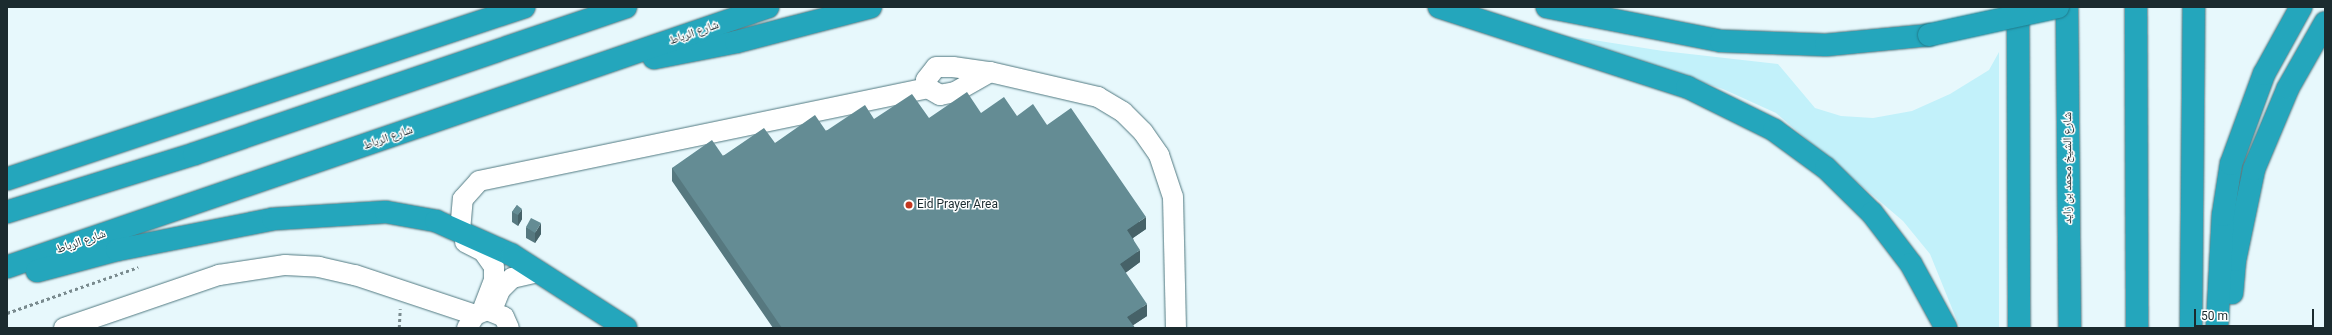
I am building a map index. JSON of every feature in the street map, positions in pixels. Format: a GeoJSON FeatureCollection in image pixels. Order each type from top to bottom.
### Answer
{"type":"FeatureCollection","features":[{"type":"Feature","properties":{"kind":"highway"},"geometry":{"type":"LineString","coordinates":[[7,179],[524,7]]}},
{"type":"Feature","properties":{"kind":"highway"},"geometry":{"type":"LineString","coordinates":[[7,212],[194,154],[626,7]]}},
{"type":"Feature","properties":{"kind":"highway","name":"شارع الرباط"},"geometry":{"type":"LineString","coordinates":[[7,267],[605,64],[768,7]]}},
{"type":"Feature","properties":{"kind":"highway"},"geometry":{"type":"LineString","coordinates":[[605,64],[714,47],[870,7]]}},
{"type":"Feature","properties":{"kind":"highway"},"geometry":{"type":"LineString","coordinates":[[1439,7],[1687,86],[1774,130],[1826,168],[1872,213],[1911,264],[1946,328]]}},
{"type":"Feature","properties":{"kind":"highway"},"geometry":{"type":"LineString","coordinates":[[1547,7],[1721,41],[1826,45],[1929,35],[2058,7]]}},
{"type":"Feature","properties":{"kind":"highway"},"geometry":{"type":"LineString","coordinates":[[2018,7],[2019,328]]}},
{"type":"Feature","properties":{"kind":"highway","name":"شارع الشيخ محمد بن زايد"},"geometry":{"type":"LineString","coordinates":[[2067,7],[2070,328]]}},
{"type":"Feature","properties":{"kind":"highway"},"geometry":{"type":"LineString","coordinates":[[2136,7],[2137,328]]}},
{"type":"Feature","properties":{"kind":"highway"},"geometry":{"type":"LineString","coordinates":[[2191,328],[2194,7]]}},
{"type":"Feature","properties":{"kind":"highway"},"geometry":{"type":"LineString","coordinates":[[2217,328],[2223,215],[2231,164],[2264,74],[2302,7]]}},
{"type":"Feature","properties":{"kind":"highway"},"geometry":{"type":"LineString","coordinates":[[2230,328],[2235,260],[2254,169],[2288,88],[2325,23]]}},
{"type":"Feature","properties":{"kind":"highway"},"geometry":{"type":"LineString","coordinates":[[7,279],[117,250],[273,219],[374,212],[436,221],[460,231],[539,272],[626,328]]}},
{"type":"Feature","properties":{"kind":"lane"},"geometry":{"type":"LineString","coordinates":[[928,88],[929,72],[936,67],[990,72],[1098,97],[1123,112],[1143,132],[1159,155],[1173,197],[1176,328]]}},
{"type":"Feature","properties":{"kind":"lane"},"geometry":{"type":"LineString","coordinates":[[460,231],[463,199],[479,181],[928,88],[947,95],[990,72]]}},
{"type":"Feature","properties":{"kind":"lane"},"geometry":{"type":"LineString","coordinates":[[436,221],[441,231],[483,251],[492,261],[494,280],[479,316]]}},
{"type":"Feature","properties":{"kind":"lane"},"geometry":{"type":"LineString","coordinates":[[64,328],[219,274],[285,265],[319,266],[355,275],[479,316],[504,317],[509,328]]}},
{"type":"Feature","properties":{"kind":"lane"},"geometry":{"type":"LineString","coordinates":[[479,316],[509,281],[520,274],[539,272]]}},
{"type":"Feature","properties":{"kind":"shaded area"},"geometry":{"type":"Polygon","coordinates":[[[1549,33],[1663,51],[1778,64],[1815,108],[1841,116],[1873,118],[1912,111],[1950,94],[1989,70],[1999,52],[1999,328],[1960,328],[1930,254],[1903,221],[1776,113],[1723,89],[1549,33]]]}},
{"type":"Feature","properties":{"kind":"building","name":"Eid Prayer Area"},"geometry":{"type":"Polygon","coordinates":[[[967,92],[981,113],[1004,97],[1017,116],[1033,104],[1047,125],[1071,108],[1146,217],[1127,230],[1140,250],[1120,264],[1147,304],[1127,317],[1135,328],[782,328],[672,168],[712,140],[723,156],[764,128],[775,143],[815,115],[826,131],[865,105],[874,119],[912,94],[929,118],[967,92]]]}},
{"type":"Feature","properties":{"kind":"building"},"geometry":{"type":"Polygon","coordinates":[[[517,205],[522,209],[518,215],[512,212],[517,205]]]}},
{"type":"Feature","properties":{"kind":"building"},"geometry":{"type":"Polygon","coordinates":[[[531,218],[541,223],[535,233],[526,227],[531,218]]]}},
{"type":"Feature","properties":{"kind":"place","name":"Eid Prayer Area"},"geometry":{"type":"Point","coordinates":[909,205]}}]}
